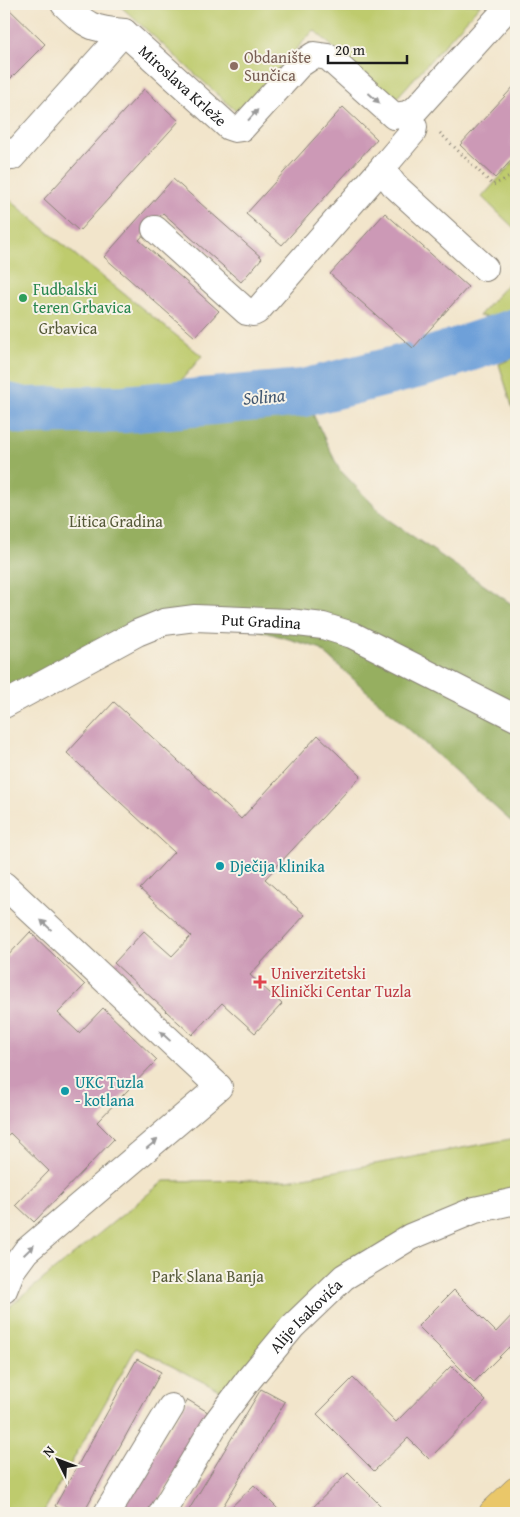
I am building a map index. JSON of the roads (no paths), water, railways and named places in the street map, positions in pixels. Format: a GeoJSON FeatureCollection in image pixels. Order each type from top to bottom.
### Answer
{"type":"FeatureCollection","features":[{"type":"Feature","properties":{"kind":"main road"},"geometry":{"type":"LineString","coordinates":[[493,1513],[516,1491]]}},
{"type":"Feature","properties":{"kind":"street","name":"Miroslava Krleže"},"geometry":{"type":"LineString","coordinates":[[64,4],[84,23],[107,31],[124,32],[231,128],[242,128],[298,65],[314,55],[328,57],[394,116],[412,112]]}},
{"type":"Feature","properties":{"kind":"street"},"geometry":{"type":"LineString","coordinates":[[155,229],[247,312],[257,312],[412,132],[414,127],[412,112],[512,4]]}},
{"type":"Feature","properties":{"kind":"street"},"geometry":{"type":"LineString","coordinates":[[4,150],[12,157],[124,32]]}},
{"type":"Feature","properties":{"kind":"street"},"geometry":{"type":"LineString","coordinates":[[384,166],[384,172],[389,180],[485,268]]}},
{"type":"Feature","properties":{"kind":"street","name":"Put Gradina"},"geometry":{"type":"LineString","coordinates":[[4,705],[137,632],[164,622],[195,618],[289,622],[323,626],[352,635],[516,718]]}},
{"type":"Feature","properties":{"kind":"street"},"geometry":{"type":"LineString","coordinates":[[4,885],[219,1087],[26,1251],[12,1270],[4,1290]]}},
{"type":"Feature","properties":{"kind":"street","name":"Alije Isakovića"},"geometry":{"type":"LineString","coordinates":[[162,1513],[216,1423],[249,1379],[292,1327],[344,1277],[410,1236],[475,1210],[516,1201]]}},
{"type":"Feature","properties":{"kind":"street"},"geometry":{"type":"LineString","coordinates":[[107,1513],[171,1407]]}},
{"type":"Feature","properties":{"kind":"waterway","name":"Solina"},"geometry":{"type":"LineString","coordinates":[[4,406],[25,411],[124,409],[303,393],[423,363],[516,332]]}},
{"type":"Feature","properties":{"kind":"place","name":"Obdanište Sunčica"},"geometry":{"type":"Point","coordinates":[234,66]}},
{"type":"Feature","properties":{"kind":"place","name":"Fudbalski teren Grbavica"},"geometry":{"type":"Point","coordinates":[23,298]}},
{"type":"Feature","properties":{"kind":"place","name":"Dječija klinika"},"geometry":{"type":"Point","coordinates":[220,866]}},
{"type":"Feature","properties":{"kind":"place","name":"Univerzitetski Klinički Centar Tuzla"},"geometry":{"type":"Point","coordinates":[260,982]}},
{"type":"Feature","properties":{"kind":"place","name":"UKC Tuzla - kotlana"},"geometry":{"type":"Point","coordinates":[65,1091]}},
{"type":"Feature","properties":{"kind":"park label","name":"Grbavica"},"geometry":{"type":"Point","coordinates":[68,328]}},
{"type":"Feature","properties":{"kind":"park label","name":"Litica Gradina"},"geometry":{"type":"Point","coordinates":[116,521]}},
{"type":"Feature","properties":{"kind":"park label","name":"Park Slana Banja"},"geometry":{"type":"Point","coordinates":[208,1276]}}]}
